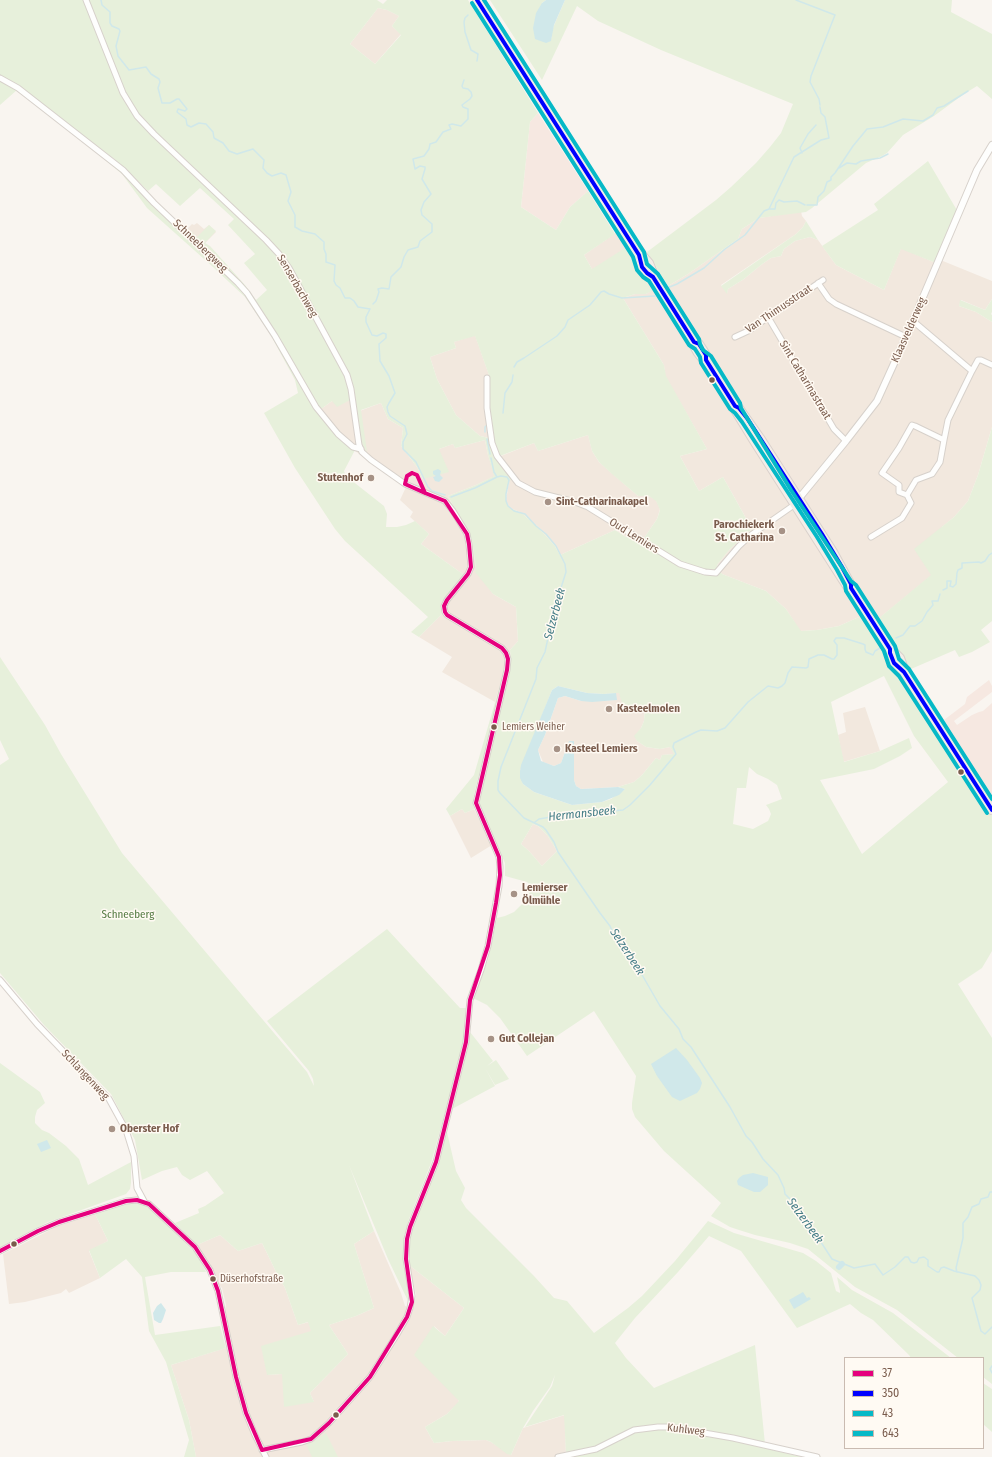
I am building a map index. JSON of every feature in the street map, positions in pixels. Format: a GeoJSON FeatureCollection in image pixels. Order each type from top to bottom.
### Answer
{"type":"FeatureCollection","features":[{"type":"Feature","properties":{"kind":"main road"},"geometry":{"type":"LineString","coordinates":[[477,0],[639,255],[642,267],[653,277],[694,342],[703,350],[706,355],[706,360],[735,406],[735,410],[796,501],[847,586],[851,588],[890,649],[900,658],[904,672],[992,810]]}},
{"type":"Feature","properties":{"kind":"street","name":"Senserbachweg"},"geometry":{"type":"LineString","coordinates":[[86,0],[123,93],[137,116],[274,249],[289,268],[347,375],[351,389],[361,449]]}},
{"type":"Feature","properties":{"kind":"street","name":"Schneebergweg"},"geometry":{"type":"LineString","coordinates":[[0,78],[18,88],[123,170],[154,203],[238,283],[247,293],[275,336],[316,407],[338,434],[353,447],[361,449]]}},
{"type":"Feature","properties":{"kind":"street","name":"Klaasvelderweg"},"geometry":{"type":"LineString","coordinates":[[796,501],[807,490],[877,401],[978,170],[992,145]]}},
{"type":"Feature","properties":{"kind":"street","name":"Van Thimusstraat"},"geometry":{"type":"LineString","coordinates":[[735,337],[821,282],[829,299],[836,304],[906,337]]}},
{"type":"Feature","properties":{"kind":"street","name":"Sint Catharinastraat"},"geometry":{"type":"LineString","coordinates":[[768,316],[834,429],[846,441]]}},
{"type":"Feature","properties":{"kind":"street"},"geometry":{"type":"LineString","coordinates":[[913,321],[972,372]]}},
{"type":"Feature","properties":{"kind":"street"},"geometry":{"type":"LineString","coordinates":[[907,495],[916,480],[932,474],[940,462],[948,420],[978,360],[992,365]]}},
{"type":"Feature","properties":{"kind":"street","name":"Oud Lemiers"},"geometry":{"type":"LineString","coordinates":[[487,378],[487,408],[492,445],[497,456],[518,482],[535,492],[575,502],[588,507],[680,564],[705,572],[716,573],[747,538],[796,501]]}},
{"type":"Feature","properties":{"kind":"street"},"geometry":{"type":"LineString","coordinates":[[872,537],[902,518],[912,503],[907,495],[899,492],[899,485],[882,473],[912,425],[944,440]]}},
{"type":"Feature","properties":{"kind":"street"},"geometry":{"type":"LineString","coordinates":[[262,1450],[302,1442],[311,1438],[328,1423],[370,1377],[407,1317],[412,1302],[412,1296],[406,1259],[407,1239],[436,1162],[466,1042],[470,1000],[488,946],[499,886],[500,867],[497,851],[476,803],[507,670],[508,659],[502,648],[447,615],[445,612],[444,606],[447,600],[468,574],[471,567],[467,534],[453,511],[444,500],[415,489],[396,478],[365,454],[361,449]]}},
{"type":"Feature","properties":{"kind":"street","name":"Schlangenweg"},"geometry":{"type":"LineString","coordinates":[[0,980],[37,1024],[109,1099],[126,1130],[134,1156],[137,1188]]}},
{"type":"Feature","properties":{"kind":"street"},"geometry":{"type":"LineString","coordinates":[[137,1188],[144,1201],[154,1208],[195,1248],[210,1270],[218,1291],[236,1377],[246,1413],[254,1435],[266,1457]]}},
{"type":"Feature","properties":{"kind":"street"},"geometry":{"type":"LineString","coordinates":[[132,1200],[137,1188]]}},
{"type":"Feature","properties":{"kind":"street"},"geometry":{"type":"LineString","coordinates":[[0,1251],[59,1222],[132,1200],[144,1201]]}},
{"type":"Feature","properties":{"kind":"street","name":"Kuhlweg"},"geometry":{"type":"LineString","coordinates":[[558,1457],[596,1449],[634,1430],[643,1428],[670,1427],[733,1438],[817,1457]]}},
{"type":"Feature","properties":{"kind":"shaded area"},"geometry":{"type":"Polygon","coordinates":[[[378,8],[387,10],[399,16],[392,26],[401,34],[375,64],[350,44],[378,8]]]}},
{"type":"Feature","properties":{"kind":"shaded area"},"geometry":{"type":"Polygon","coordinates":[[[538,113],[588,191],[570,207],[556,230],[521,207],[530,122],[538,113]]]}},
{"type":"Feature","properties":{"kind":"shaded area"},"geometry":{"type":"Polygon","coordinates":[[[801,211],[802,216],[806,221],[803,227],[796,234],[721,285],[727,293],[728,289],[744,279],[771,258],[781,256],[784,249],[795,241],[810,237],[818,240],[836,265],[884,290],[901,248],[936,263],[938,259],[992,281],[992,299],[985,310],[961,300],[959,306],[976,312],[992,322],[992,427],[978,475],[968,501],[954,517],[942,527],[932,575],[866,629],[859,617],[839,626],[800,631],[786,609],[766,591],[722,574],[717,565],[730,549],[752,529],[723,477],[699,491],[680,456],[707,449],[665,376],[664,365],[623,298],[635,294],[646,294],[651,291],[592,269],[584,255],[627,225],[647,252],[668,286],[738,239],[742,229],[759,218],[801,211]]]}},
{"type":"Feature","properties":{"kind":"shaded area"},"geometry":{"type":"Polygon","coordinates":[[[197,223],[204,229],[209,225],[216,232],[202,246],[186,230],[192,224],[194,225],[197,223]]]}},
{"type":"Feature","properties":{"kind":"shaded area"},"geometry":{"type":"Polygon","coordinates":[[[475,335],[490,378],[488,387],[501,456],[534,443],[538,451],[588,435],[592,451],[599,462],[638,496],[649,496],[656,500],[660,509],[657,519],[644,538],[626,537],[615,530],[560,555],[555,546],[536,525],[522,513],[510,508],[506,501],[509,481],[507,472],[493,453],[489,438],[480,436],[456,415],[437,379],[430,357],[456,348],[454,342],[475,335]]]}},
{"type":"Feature","properties":{"kind":"shaded area"},"geometry":{"type":"Polygon","coordinates":[[[350,400],[357,412],[381,403],[388,419],[403,428],[401,446],[417,467],[423,479],[439,449],[453,444],[455,448],[485,440],[495,476],[448,496],[472,540],[476,568],[493,594],[516,607],[518,641],[510,650],[510,669],[505,687],[500,685],[495,702],[442,672],[452,657],[419,637],[442,614],[440,605],[464,575],[421,544],[429,534],[410,517],[413,512],[400,500],[406,487],[348,446],[317,412],[332,401],[350,400]]]}},
{"type":"Feature","properties":{"kind":"shaded area"},"geometry":{"type":"Polygon","coordinates":[[[989,680],[992,686],[992,692],[954,721],[957,725],[972,715],[983,711],[992,703],[992,797],[944,720],[965,704],[967,697],[989,680]]]}},
{"type":"Feature","properties":{"kind":"shaded area"},"geometry":{"type":"Polygon","coordinates":[[[616,693],[619,693],[645,706],[644,721],[636,735],[637,741],[646,747],[660,749],[670,747],[675,754],[662,755],[660,760],[656,758],[634,782],[618,787],[581,789],[576,786],[574,780],[574,741],[569,741],[561,763],[554,766],[543,762],[538,750],[558,698],[565,696],[581,701],[616,700],[616,693]]]}},
{"type":"Feature","properties":{"kind":"shaded area"},"geometry":{"type":"Polygon","coordinates":[[[865,707],[880,751],[843,762],[838,735],[846,732],[843,713],[865,707]]]}},
{"type":"Feature","properties":{"kind":"shaded area"},"geometry":{"type":"Polygon","coordinates":[[[462,809],[465,813],[474,809],[492,845],[471,858],[450,816],[462,809]]]}},
{"type":"Feature","properties":{"kind":"shaded area"},"geometry":{"type":"Polygon","coordinates":[[[533,824],[538,826],[547,835],[557,851],[542,866],[521,844],[533,824]]]}},
{"type":"Feature","properties":{"kind":"shaded area"},"geometry":{"type":"Polygon","coordinates":[[[95,1214],[108,1241],[89,1251],[100,1278],[69,1293],[66,1289],[61,1293],[25,1302],[9,1304],[3,1254],[60,1225],[95,1214]]]}},
{"type":"Feature","properties":{"kind":"shaded area"},"geometry":{"type":"Polygon","coordinates":[[[374,1231],[401,1293],[405,1306],[413,1309],[416,1295],[409,1265],[464,1308],[445,1336],[434,1326],[459,1402],[447,1414],[425,1427],[434,1443],[486,1440],[511,1455],[523,1428],[565,1415],[566,1457],[196,1457],[189,1420],[171,1365],[232,1346],[222,1288],[219,1285],[210,1263],[197,1245],[220,1235],[238,1251],[262,1243],[285,1288],[298,1325],[309,1322],[312,1332],[302,1335],[267,1375],[282,1374],[314,1402],[310,1393],[348,1354],[329,1325],[374,1308],[354,1244],[374,1231]]]}},
{"type":"Feature","properties":{"kind":"green space"},"geometry":{"type":"Polygon","coordinates":[[[0,0],[377,0],[383,4],[387,0],[468,0],[538,113],[530,122],[521,207],[556,230],[570,207],[588,191],[615,234],[584,255],[592,269],[625,248],[627,251],[652,291],[646,294],[635,294],[623,298],[664,365],[666,376],[707,449],[680,456],[699,491],[723,477],[752,529],[730,549],[717,565],[722,574],[766,591],[786,609],[801,631],[839,626],[859,617],[867,628],[931,575],[914,549],[954,517],[968,501],[978,475],[992,427],[992,621],[981,630],[990,642],[959,657],[955,650],[911,669],[922,689],[931,699],[992,797],[992,951],[982,968],[958,984],[992,1038],[992,1384],[984,1378],[984,1357],[957,1357],[897,1310],[855,1287],[808,1249],[730,1227],[711,1216],[721,1203],[664,1151],[635,1117],[632,1109],[632,1103],[636,1076],[594,1011],[527,1056],[500,1018],[487,1005],[473,998],[488,960],[497,918],[514,912],[526,900],[532,887],[527,882],[505,876],[505,863],[478,803],[510,669],[510,650],[518,641],[516,607],[493,594],[475,572],[476,568],[472,540],[448,496],[494,476],[485,440],[455,448],[453,444],[439,449],[449,472],[423,479],[417,467],[401,446],[403,428],[388,419],[381,403],[361,410],[367,452],[363,446],[350,400],[337,407],[332,401],[317,412],[348,446],[355,450],[344,471],[346,476],[384,506],[387,514],[386,527],[397,527],[415,521],[429,534],[421,544],[464,575],[440,605],[442,614],[419,637],[411,632],[428,617],[345,541],[335,529],[295,468],[264,413],[298,393],[295,380],[270,334],[245,297],[147,208],[122,174],[98,154],[101,154],[106,158],[202,246],[189,233],[191,231],[197,237],[209,225],[216,231],[205,243],[210,246],[245,285],[256,300],[267,290],[244,263],[255,254],[228,225],[234,219],[200,188],[180,206],[156,184],[148,191],[113,158],[97,146],[94,150],[17,90],[0,105],[0,0]],[[378,8],[350,44],[375,64],[401,35],[392,26],[399,16],[387,10],[378,8]],[[475,336],[454,342],[456,348],[430,357],[437,379],[456,415],[480,436],[489,438],[493,453],[512,478],[509,481],[506,492],[506,501],[510,508],[522,513],[536,525],[555,546],[560,555],[615,530],[626,537],[644,538],[657,519],[660,510],[656,501],[649,496],[638,496],[599,462],[592,451],[588,435],[538,451],[534,443],[500,456],[494,441],[489,415],[488,387],[490,378],[475,336]],[[884,676],[831,702],[844,762],[880,751],[909,738],[912,748],[874,769],[820,780],[862,854],[948,782],[914,736],[884,676]],[[558,686],[552,690],[520,771],[523,784],[534,792],[572,805],[602,802],[611,799],[625,789],[618,787],[634,782],[656,758],[660,760],[662,755],[674,754],[670,747],[660,749],[646,747],[637,741],[634,736],[641,728],[644,721],[645,707],[625,714],[619,693],[587,693],[558,686]],[[749,767],[746,788],[737,788],[733,824],[753,829],[768,821],[771,814],[766,805],[782,799],[777,785],[757,774],[749,767]],[[533,824],[521,844],[542,866],[557,851],[547,835],[538,826],[533,824]]]}},
{"type":"Feature","properties":{"kind":"green space"},"geometry":{"type":"Polygon","coordinates":[[[490,0],[546,0],[542,3],[552,39],[552,30],[565,0],[952,0],[951,12],[992,34],[992,99],[977,86],[934,116],[903,135],[887,153],[866,163],[806,212],[759,218],[742,229],[738,239],[668,286],[647,252],[716,200],[756,163],[781,133],[793,104],[661,50],[598,21],[577,6],[542,80],[490,0]]]}},
{"type":"Feature","properties":{"kind":"green space"},"geometry":{"type":"Polygon","coordinates":[[[928,161],[958,212],[936,263],[901,249],[884,290],[836,265],[822,246],[878,210],[874,204],[928,161]]]}},
{"type":"Feature","properties":{"kind":"green space"},"geometry":{"type":"Polygon","coordinates":[[[806,221],[818,240],[810,237],[795,241],[784,249],[781,256],[771,258],[744,279],[728,289],[727,294],[721,286],[796,234],[803,227],[806,221]]]}},
{"type":"Feature","properties":{"kind":"green space"},"geometry":{"type":"Polygon","coordinates":[[[992,299],[992,322],[976,312],[959,306],[960,300],[985,310],[992,299]]]}},
{"type":"Feature","properties":{"kind":"green space","name":"Schneeberg"},"geometry":{"type":"Polygon","coordinates":[[[0,657],[45,725],[61,754],[122,853],[307,1072],[314,1086],[313,1079],[309,1071],[267,1021],[387,929],[460,1008],[466,1008],[463,1045],[453,1084],[431,1163],[409,1219],[404,1237],[404,1263],[410,1294],[409,1303],[388,1259],[349,1165],[374,1231],[354,1244],[374,1308],[329,1325],[348,1354],[310,1393],[314,1402],[284,1407],[282,1374],[267,1375],[261,1346],[311,1331],[308,1322],[298,1325],[285,1288],[262,1243],[238,1251],[220,1235],[197,1245],[175,1223],[199,1213],[198,1209],[224,1193],[207,1171],[190,1180],[182,1175],[177,1167],[162,1171],[142,1180],[135,1140],[111,1094],[44,1025],[0,973],[0,765],[9,759],[0,740],[0,657]]]}},
{"type":"Feature","properties":{"kind":"green space"},"geometry":{"type":"Polygon","coordinates":[[[500,685],[502,686],[493,719],[491,721],[487,744],[475,790],[473,801],[474,809],[465,813],[462,809],[450,816],[446,809],[474,775],[500,685]]]}},
{"type":"Feature","properties":{"kind":"green space"},"geometry":{"type":"Polygon","coordinates":[[[470,1032],[493,1061],[487,1066],[496,1060],[509,1079],[495,1085],[485,1068],[495,1086],[452,1109],[468,1047],[470,1032]]]}},
{"type":"Feature","properties":{"kind":"green space"},"geometry":{"type":"Polygon","coordinates":[[[0,1063],[40,1092],[45,1103],[37,1110],[35,1123],[42,1130],[49,1133],[66,1146],[79,1159],[88,1185],[131,1162],[131,1183],[130,1189],[126,1194],[48,1222],[0,1247],[0,1063]]]}},
{"type":"Feature","properties":{"kind":"green space"},"geometry":{"type":"Polygon","coordinates":[[[447,1132],[456,1171],[465,1188],[461,1200],[466,1208],[554,1298],[567,1301],[594,1333],[642,1296],[675,1261],[708,1221],[734,1233],[803,1253],[831,1273],[836,1291],[840,1293],[837,1277],[852,1290],[893,1313],[950,1357],[910,1357],[873,1320],[850,1304],[797,1328],[741,1251],[709,1236],[635,1318],[615,1343],[626,1358],[654,1388],[755,1345],[765,1444],[667,1425],[647,1425],[637,1427],[591,1448],[566,1453],[564,1415],[525,1427],[552,1386],[555,1375],[550,1387],[523,1428],[511,1455],[507,1454],[486,1440],[434,1443],[425,1427],[447,1414],[459,1401],[414,1355],[433,1326],[445,1336],[464,1308],[409,1265],[408,1249],[412,1226],[447,1132]]]}},
{"type":"Feature","properties":{"kind":"green space"},"geometry":{"type":"Polygon","coordinates":[[[127,1203],[142,1204],[162,1218],[198,1256],[206,1272],[171,1272],[145,1277],[155,1335],[220,1326],[226,1348],[171,1365],[189,1420],[196,1457],[184,1457],[189,1440],[166,1362],[149,1331],[142,1277],[126,1259],[100,1278],[89,1250],[108,1241],[95,1214],[127,1203]]]}},
{"type":"Feature","properties":{"kind":"green space"},"geometry":{"type":"Polygon","coordinates":[[[984,1384],[992,1389],[992,1432],[984,1425],[984,1384]]]}},
{"type":"Feature","properties":{"kind":"green space"},"geometry":{"type":"Polygon","coordinates":[[[669,1428],[731,1440],[802,1457],[567,1457],[615,1441],[619,1442],[620,1438],[636,1431],[669,1428]]]}},
{"type":"Feature","properties":{"kind":"green space"},"geometry":{"type":"Polygon","coordinates":[[[326,1433],[338,1457],[312,1457],[306,1444],[313,1442],[326,1433]]]}},
{"type":"Feature","properties":{"kind":"water"},"geometry":{"type":"Polygon","coordinates":[[[546,0],[565,0],[554,25],[551,41],[546,43],[535,39],[533,28],[536,13],[542,3],[546,0]]]}},
{"type":"Feature","properties":{"kind":"water"},"geometry":{"type":"Polygon","coordinates":[[[438,469],[441,471],[440,475],[443,478],[439,482],[435,481],[433,477],[436,476],[433,474],[433,471],[438,469]]]}},
{"type":"Feature","properties":{"kind":"water"},"geometry":{"type":"Polygon","coordinates":[[[558,686],[587,693],[616,693],[617,700],[592,702],[581,701],[565,696],[558,698],[538,750],[541,761],[554,766],[561,763],[569,741],[574,741],[574,780],[576,786],[581,789],[618,787],[625,789],[619,795],[602,802],[572,805],[534,792],[523,784],[520,778],[521,765],[552,690],[558,686]]]}},
{"type":"Feature","properties":{"kind":"water"},"geometry":{"type":"Polygon","coordinates":[[[676,1048],[687,1060],[702,1083],[697,1093],[680,1101],[672,1097],[657,1076],[651,1064],[676,1048]]]}},
{"type":"Feature","properties":{"kind":"water"},"geometry":{"type":"Polygon","coordinates":[[[47,1140],[51,1148],[41,1152],[37,1144],[47,1140]]]}},
{"type":"Feature","properties":{"kind":"water"},"geometry":{"type":"Polygon","coordinates":[[[753,1173],[768,1177],[768,1185],[760,1192],[754,1192],[738,1185],[737,1181],[739,1178],[743,1175],[753,1173]]]}},
{"type":"Feature","properties":{"kind":"water"},"geometry":{"type":"Polygon","coordinates":[[[803,1292],[807,1298],[809,1297],[811,1299],[794,1309],[789,1300],[803,1292]]]}},
{"type":"Feature","properties":{"kind":"water"},"geometry":{"type":"Polygon","coordinates":[[[161,1303],[166,1310],[161,1323],[159,1323],[154,1320],[153,1313],[157,1306],[161,1303]]]}},
{"type":"Feature","properties":{"kind":"waterway","name":"Selzerbeek"},"geometry":{"type":"LineString","coordinates":[[101,0],[102,5],[110,12],[110,23],[120,31],[116,46],[118,56],[129,70],[146,67],[151,74],[159,79],[160,82],[158,88],[162,103],[170,103],[179,99],[187,109],[185,111],[178,109],[177,112],[186,119],[187,125],[191,127],[199,123],[206,124],[213,132],[214,138],[223,143],[229,151],[237,154],[253,149],[264,160],[263,168],[267,173],[272,176],[281,173],[286,175],[291,192],[288,201],[295,215],[295,227],[302,231],[315,234],[324,242],[326,262],[335,265],[334,281],[336,285],[340,288],[345,298],[350,298],[358,307],[370,309],[366,317],[366,322],[372,335],[377,336],[383,333],[386,334],[386,338],[379,344],[380,361],[389,376],[395,393],[387,407],[388,412],[390,416],[405,426],[407,434],[403,442],[403,449],[416,462],[428,487],[432,491],[445,495]]}},
{"type":"Feature","properties":{"kind":"waterway"},"geometry":{"type":"LineString","coordinates":[[796,0],[835,15],[811,76],[810,82],[819,99],[820,105]]}},
{"type":"Feature","properties":{"kind":"waterway"},"geometry":{"type":"LineString","coordinates":[[468,15],[464,22],[465,32],[471,50],[478,54],[477,61]]}},
{"type":"Feature","properties":{"kind":"waterway"},"geometry":{"type":"LineString","coordinates":[[373,304],[376,301],[379,292],[378,289],[389,289],[391,277],[401,267],[408,250],[418,247],[420,241],[432,232],[432,224],[422,215],[421,210],[424,202],[431,194],[422,179],[425,167],[420,166],[415,169],[413,159],[424,156],[429,149],[430,144],[436,142],[443,132],[451,129],[449,125],[452,124],[461,126],[468,119],[468,109],[462,105],[472,96],[468,89],[463,88],[462,86],[464,80]]}},
{"type":"Feature","properties":{"kind":"waterway"},"geometry":{"type":"LineString","coordinates":[[807,205],[817,205],[818,197],[824,191],[827,182],[831,180],[831,177],[867,129],[883,127],[903,119],[923,121],[933,115],[937,108],[944,106],[968,91]]}},
{"type":"Feature","properties":{"kind":"waterway"},"geometry":{"type":"LineString","coordinates":[[667,288],[677,284],[704,268],[725,249],[745,235],[764,211],[769,209],[794,157],[821,140],[829,138],[825,117],[821,113],[820,107]]}},
{"type":"Feature","properties":{"kind":"waterway"},"geometry":{"type":"LineString","coordinates":[[802,153],[800,148],[808,134],[816,125]]}},
{"type":"Feature","properties":{"kind":"waterway"},"geometry":{"type":"LineString","coordinates":[[839,168],[847,163],[856,164],[861,161],[880,158],[888,154]]}},
{"type":"Feature","properties":{"kind":"waterway"},"geometry":{"type":"LineString","coordinates":[[769,209],[775,209],[776,203],[779,200],[784,202],[797,201],[805,205]]}},
{"type":"Feature","properties":{"kind":"waterway"},"geometry":{"type":"LineString","coordinates":[[514,367],[517,362],[557,336],[565,327],[568,320],[590,305],[601,292],[604,291],[622,298],[655,296]]}},
{"type":"Feature","properties":{"kind":"waterway"},"geometry":{"type":"LineString","coordinates":[[503,413],[505,393],[512,382],[513,375]]}},
{"type":"Feature","properties":{"kind":"waterway"},"geometry":{"type":"LineString","coordinates":[[485,432],[485,427],[487,425]]}},
{"type":"Feature","properties":{"kind":"waterway"},"geometry":{"type":"LineString","coordinates":[[487,439],[490,454]]}},
{"type":"Feature","properties":{"kind":"waterway"},"geometry":{"type":"LineString","coordinates":[[491,458],[494,472],[497,477]]}},
{"type":"Feature","properties":{"kind":"waterway","name":"Selzerbeek"},"geometry":{"type":"LineString","coordinates":[[451,497],[475,488],[497,477],[507,477],[509,480],[506,494],[508,506],[514,511],[525,514],[546,534],[556,546],[565,564],[566,572],[560,591],[561,597],[559,603],[555,605],[545,652],[537,668],[536,679],[501,767],[498,790],[524,818],[546,830],[554,842],[558,852],[610,926],[627,957],[641,973],[660,1006],[679,1029],[683,1039],[691,1047],[730,1107],[746,1136],[752,1142],[763,1159],[778,1175],[785,1194],[798,1207],[832,1259],[854,1268],[875,1264],[883,1275],[895,1267],[905,1257],[908,1257],[911,1262],[914,1263],[917,1262],[919,1258],[924,1257],[928,1260],[928,1266],[937,1272],[944,1267],[975,1276],[981,1285],[980,1290],[972,1298],[981,1331],[985,1334],[992,1327]]}},
{"type":"Feature","properties":{"kind":"waterway","name":"Hermansbeek"},"geometry":{"type":"LineString","coordinates":[[943,590],[947,588],[947,581],[951,581],[950,586],[953,587],[956,584],[957,573],[958,570],[962,568],[962,563],[981,563],[985,561],[992,553]]}},
{"type":"Feature","properties":{"kind":"waterway","name":"Hermansbeek"},"geometry":{"type":"LineString","coordinates":[[896,638],[903,635],[910,626],[915,626],[922,621],[933,605],[932,601],[938,601],[940,594]]}},
{"type":"Feature","properties":{"kind":"waterway","name":"Hermansbeek"},"geometry":{"type":"LineString","coordinates":[[535,822],[539,819],[557,816],[623,810],[650,785],[676,754],[673,747],[674,743],[701,730],[717,731],[725,728],[748,702],[768,686],[778,688],[782,686],[785,683],[788,673],[792,667],[806,668],[808,667],[809,659],[818,655],[824,655],[834,659],[837,655],[837,645],[834,641],[836,638],[844,638],[863,644],[865,645],[866,652],[873,655],[875,651],[880,648]]}},
{"type":"Feature","properties":{"kind":"waterway"},"geometry":{"type":"LineString","coordinates":[[957,1272],[956,1268],[963,1238],[963,1223],[968,1217],[972,1207],[979,1204],[981,1199],[988,1197],[990,1192],[992,1192]]}},
{"type":"Feature","properties":{"kind":"waterway","name":"Selzerbeek"},"geometry":{"type":"LineString","coordinates":[[839,1267],[842,1264]]}},
{"type":"Feature","properties":{"kind":"waterway","name":"Selzerbeek"},"geometry":{"type":"LineString","coordinates":[[992,1366],[990,1369],[992,1373]]}},
{"type":"Feature","properties":{"kind":"transit line","name":"350"},"geometry":{"type":"LineString","coordinates":[[477,0],[639,255],[642,267],[653,277],[694,342],[699,344],[706,355],[706,360],[735,406],[739,408],[747,418],[822,534],[842,567],[851,584],[851,588],[890,649],[894,663],[904,672],[992,810]]}},
{"type":"Feature","properties":{"kind":"transit line","name":"643"},"geometry":{"type":"LineString","coordinates":[[484,0],[644,252],[647,264],[658,274],[699,339],[703,350],[711,356],[791,490],[851,581],[856,585],[895,646],[899,659],[909,669],[992,799]]}},
{"type":"Feature","properties":{"kind":"transit line","name":"43"},"geometry":{"type":"LineString","coordinates":[[472,3],[633,257],[637,270],[649,281],[689,345],[695,349],[700,357],[701,363],[730,409],[742,422],[817,537],[837,570],[845,585],[846,591],[884,651],[889,666],[899,676],[987,813]]}},
{"type":"Feature","properties":{"kind":"transit line","name":"37"},"geometry":{"type":"LineString","coordinates":[[412,473],[417,475],[425,493],[405,484],[407,476],[412,473]]}},
{"type":"Feature","properties":{"kind":"transit line","name":"37"},"geometry":{"type":"LineString","coordinates":[[262,1450],[311,1439],[329,1423],[370,1377],[407,1317],[412,1302],[406,1259],[407,1239],[410,1227],[436,1162],[466,1042],[470,1000],[488,946],[496,903],[500,875],[499,857],[476,803],[507,670],[508,659],[502,648],[447,615],[445,612],[444,606],[447,600],[468,574],[471,567],[469,544],[467,534],[445,501],[425,493]]}},
{"type":"Feature","properties":{"kind":"transit line","name":"37"},"geometry":{"type":"LineString","coordinates":[[0,1251],[59,1222],[126,1201],[137,1200],[149,1204],[195,1247],[210,1270],[218,1291],[236,1377],[246,1413],[262,1450]]}},
{"type":"Feature","properties":{"kind":"place","name":"Stutenhof"},"geometry":{"type":"Point","coordinates":[371,478]}},
{"type":"Feature","properties":{"kind":"place","name":"Sint-Catharinakapel"},"geometry":{"type":"Point","coordinates":[548,502]}},
{"type":"Feature","properties":{"kind":"place","name":"Parochiekerk St. Catharina"},"geometry":{"type":"Point","coordinates":[782,531]}},
{"type":"Feature","properties":{"kind":"place","name":"Kasteelmolen"},"geometry":{"type":"Point","coordinates":[609,709]}},
{"type":"Feature","properties":{"kind":"place","name":"Lemiers Weiher"},"geometry":{"type":"Point","coordinates":[494,727]}},
{"type":"Feature","properties":{"kind":"place","name":"Kasteel Lemiers"},"geometry":{"type":"Point","coordinates":[557,749]}},
{"type":"Feature","properties":{"kind":"place","name":"Lemierser Ölmühle"},"geometry":{"type":"Point","coordinates":[514,894]}},
{"type":"Feature","properties":{"kind":"place","name":"Gut Collejan"},"geometry":{"type":"Point","coordinates":[491,1039]}},
{"type":"Feature","properties":{"kind":"place","name":"Oberster Hof"},"geometry":{"type":"Point","coordinates":[112,1129]}},
{"type":"Feature","properties":{"kind":"place","name":"Düserhofstraße"},"geometry":{"type":"Point","coordinates":[213,1279]}}]}
